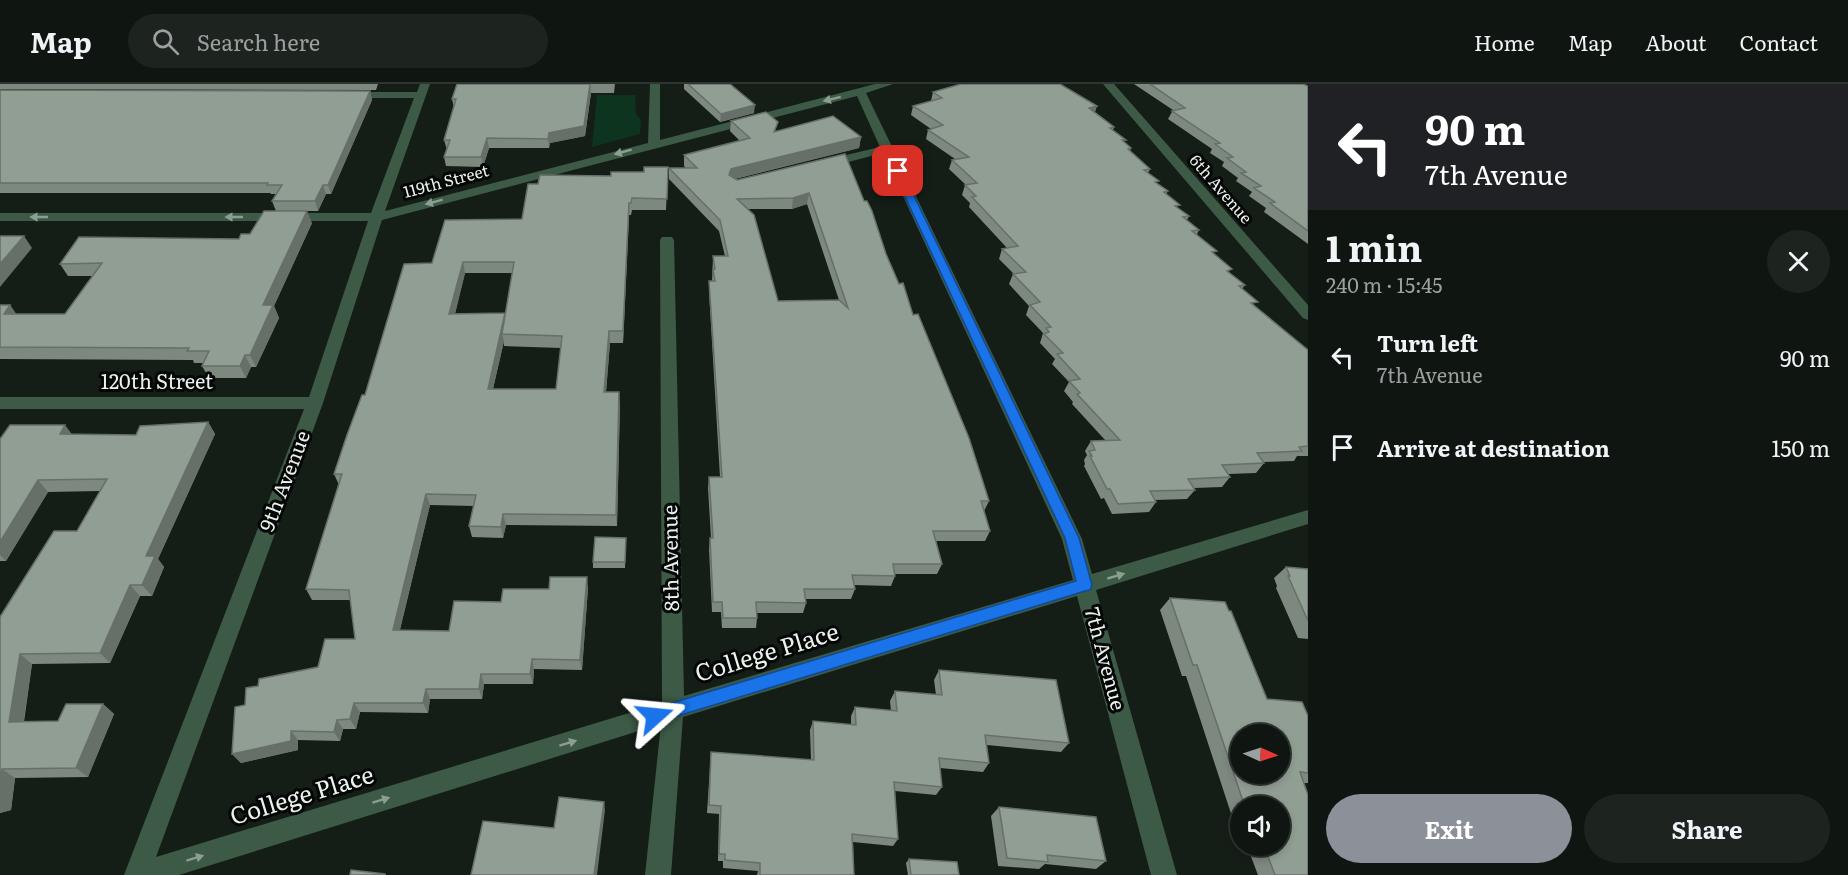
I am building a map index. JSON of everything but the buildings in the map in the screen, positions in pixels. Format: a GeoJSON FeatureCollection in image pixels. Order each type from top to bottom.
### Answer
{"type":"FeatureCollection","features":[{"type":"Feature","properties":{"kind":"street"},"geometry":{"type":"LineString","coordinates":[[654,144],[655,84]]}},
{"type":"Feature","properties":{"kind":"street","name":"119th Street"},"geometry":{"type":"LineString","coordinates":[[0,217],[376,217],[888,84]]}},
{"type":"Feature","properties":{"kind":"street","name":"6th Avenue"},"geometry":{"type":"LineString","coordinates":[[1108,84],[1308,315]]}},
{"type":"Feature","properties":{"kind":"street"},"geometry":{"type":"LineString","coordinates":[[335,95],[423,90]]}},
{"type":"Feature","properties":{"kind":"street","name":"9th Avenue"},"geometry":{"type":"LineString","coordinates":[[138,875],[315,403],[376,217],[423,90]]}},
{"type":"Feature","properties":{"kind":"street","name":"7th Avenue"},"geometry":{"type":"LineString","coordinates":[[860,91],[1072,538],[1164,875]]}},
{"type":"Feature","properties":{"kind":"street"},"geometry":{"type":"LineString","coordinates":[[815,166],[887,149]]}},
{"type":"Feature","properties":{"kind":"street","name":"8th Avenue"},"geometry":{"type":"LineString","coordinates":[[658,875],[673,710],[667,240]]}},
{"type":"Feature","properties":{"kind":"street","name":"120th Street"},"geometry":{"type":"LineString","coordinates":[[0,403],[315,403]]}},
{"type":"Feature","properties":{"kind":"street","name":"College Place"},"geometry":{"type":"LineString","coordinates":[[138,875],[1308,517]]}},
{"type":"Feature","properties":{"kind":"green space"},"geometry":{"type":"Polygon","coordinates":[[[597,95],[635,95],[636,114],[641,120],[640,134],[592,147],[597,95]]]}},
{"type":"Feature","properties":{"kind":"route"},"geometry":{"type":"LineString","coordinates":[[655,716],[1085,585],[1072,538],[898,171]]}}]}
